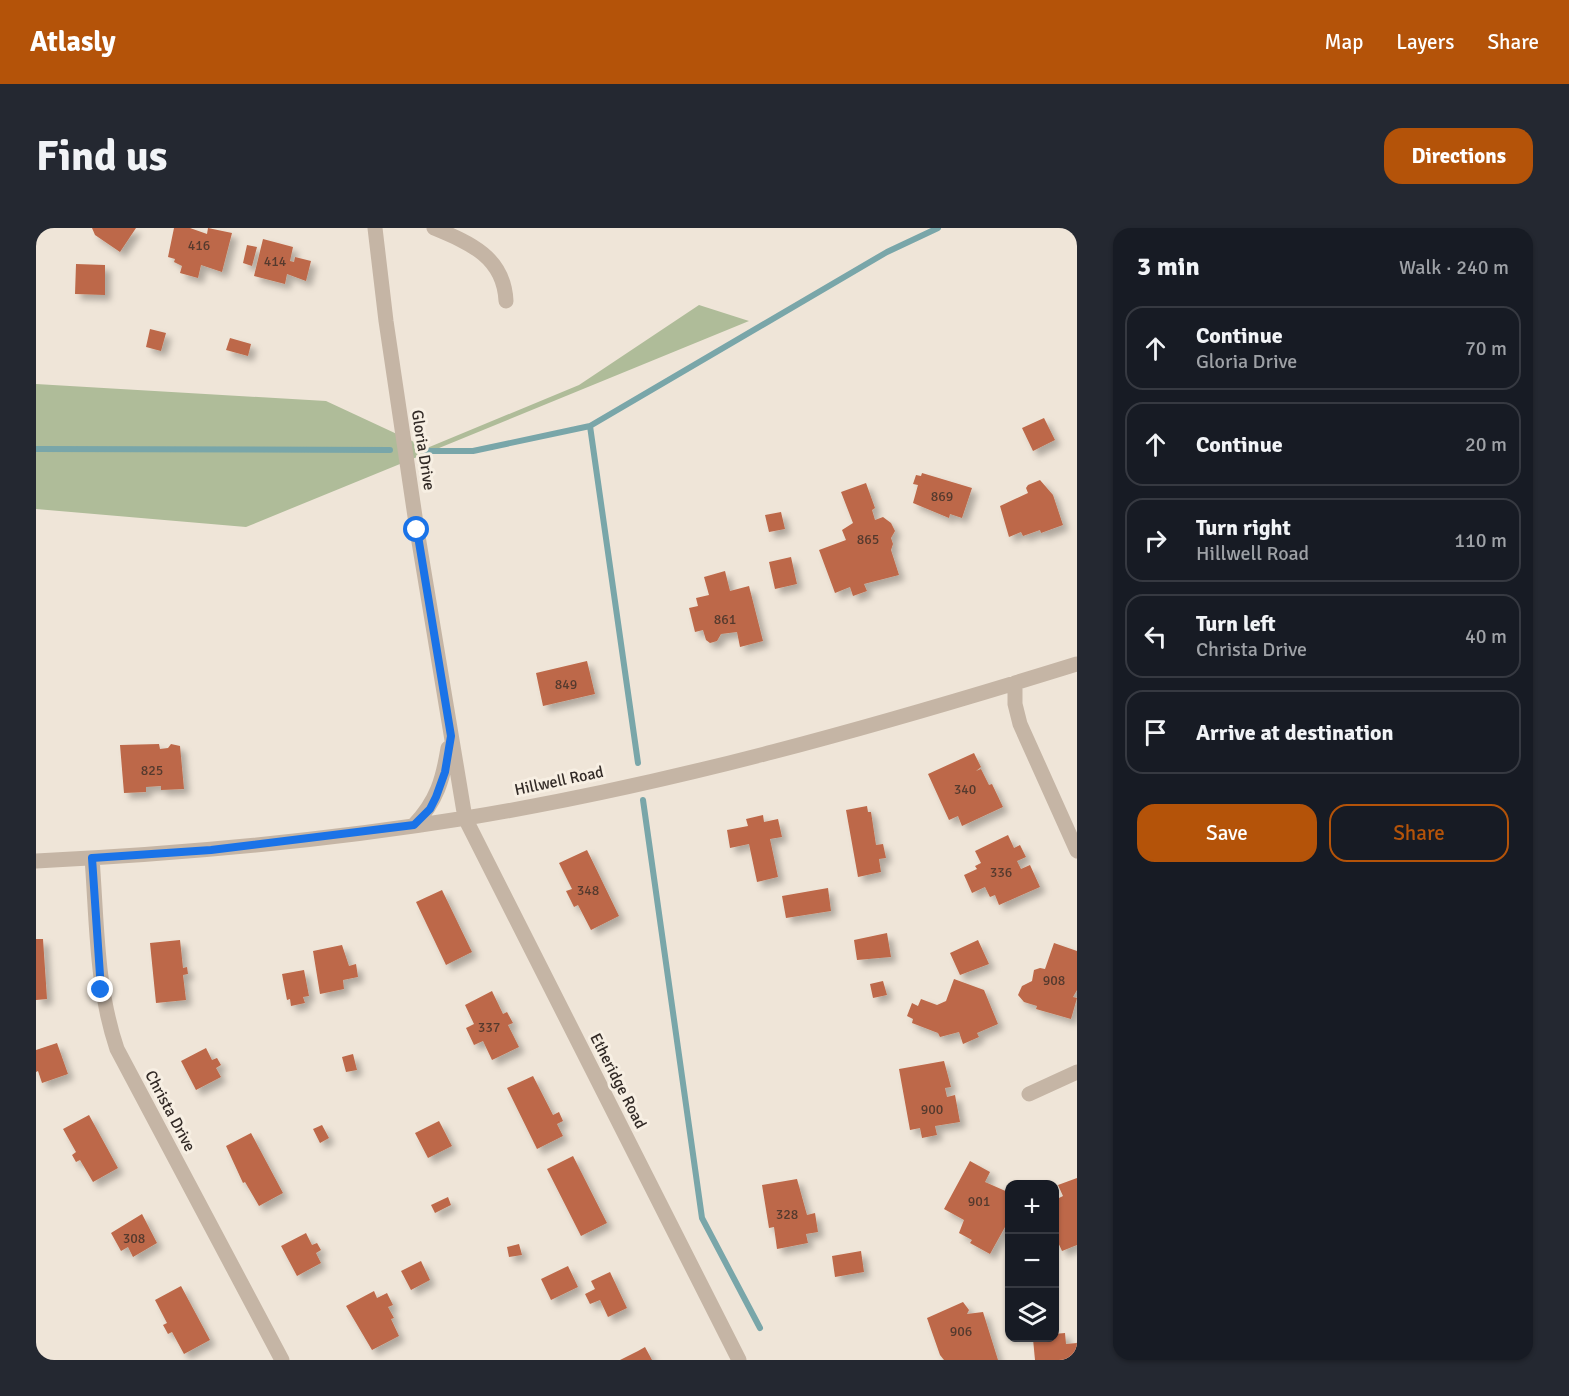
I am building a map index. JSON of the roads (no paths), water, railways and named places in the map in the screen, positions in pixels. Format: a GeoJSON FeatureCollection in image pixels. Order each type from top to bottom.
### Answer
{"type":"FeatureCollection","features":[{"type":"Feature","properties":{"kind":"street","name":"Gloria Drive"},"geometry":{"type":"LineString","coordinates":[[375,228],[389,344],[465,818]]}},
{"type":"Feature","properties":{"kind":"street"},"geometry":{"type":"LineString","coordinates":[[434,228],[471,244],[488,256],[502,279],[506,302]]}},
{"type":"Feature","properties":{"kind":"street","name":"Hillwell Road"},"geometry":{"type":"LineString","coordinates":[[36,861],[211,850],[465,818],[591,793],[804,744],[1077,664]]}},
{"type":"Feature","properties":{"kind":"street"},"geometry":{"type":"LineString","coordinates":[[1015,683],[1015,704],[1020,724],[1077,850]]}},
{"type":"Feature","properties":{"kind":"street"},"geometry":{"type":"LineString","coordinates":[[414,825],[430,809],[436,797],[445,772],[451,736]]}},
{"type":"Feature","properties":{"kind":"street","name":"Etheridge Road"},"geometry":{"type":"LineString","coordinates":[[465,818],[739,1360]]}},
{"type":"Feature","properties":{"kind":"street","name":"Christa Drive"},"geometry":{"type":"LineString","coordinates":[[92,858],[101,990],[105,1015],[117,1049],[282,1360]]}},
{"type":"Feature","properties":{"kind":"street"},"geometry":{"type":"LineString","coordinates":[[1029,1094],[1077,1072]]}},
{"type":"Feature","properties":{"kind":"waterway"},"geometry":{"type":"LineString","coordinates":[[425,451],[473,451],[590,426],[887,252],[938,228]]}},
{"type":"Feature","properties":{"kind":"waterway"},"geometry":{"type":"LineString","coordinates":[[590,426],[638,763]]}},
{"type":"Feature","properties":{"kind":"waterway"},"geometry":{"type":"LineString","coordinates":[[36,449],[390,450]]}},
{"type":"Feature","properties":{"kind":"waterway"},"geometry":{"type":"LineString","coordinates":[[643,800],[702,1218],[760,1328]]}}]}
